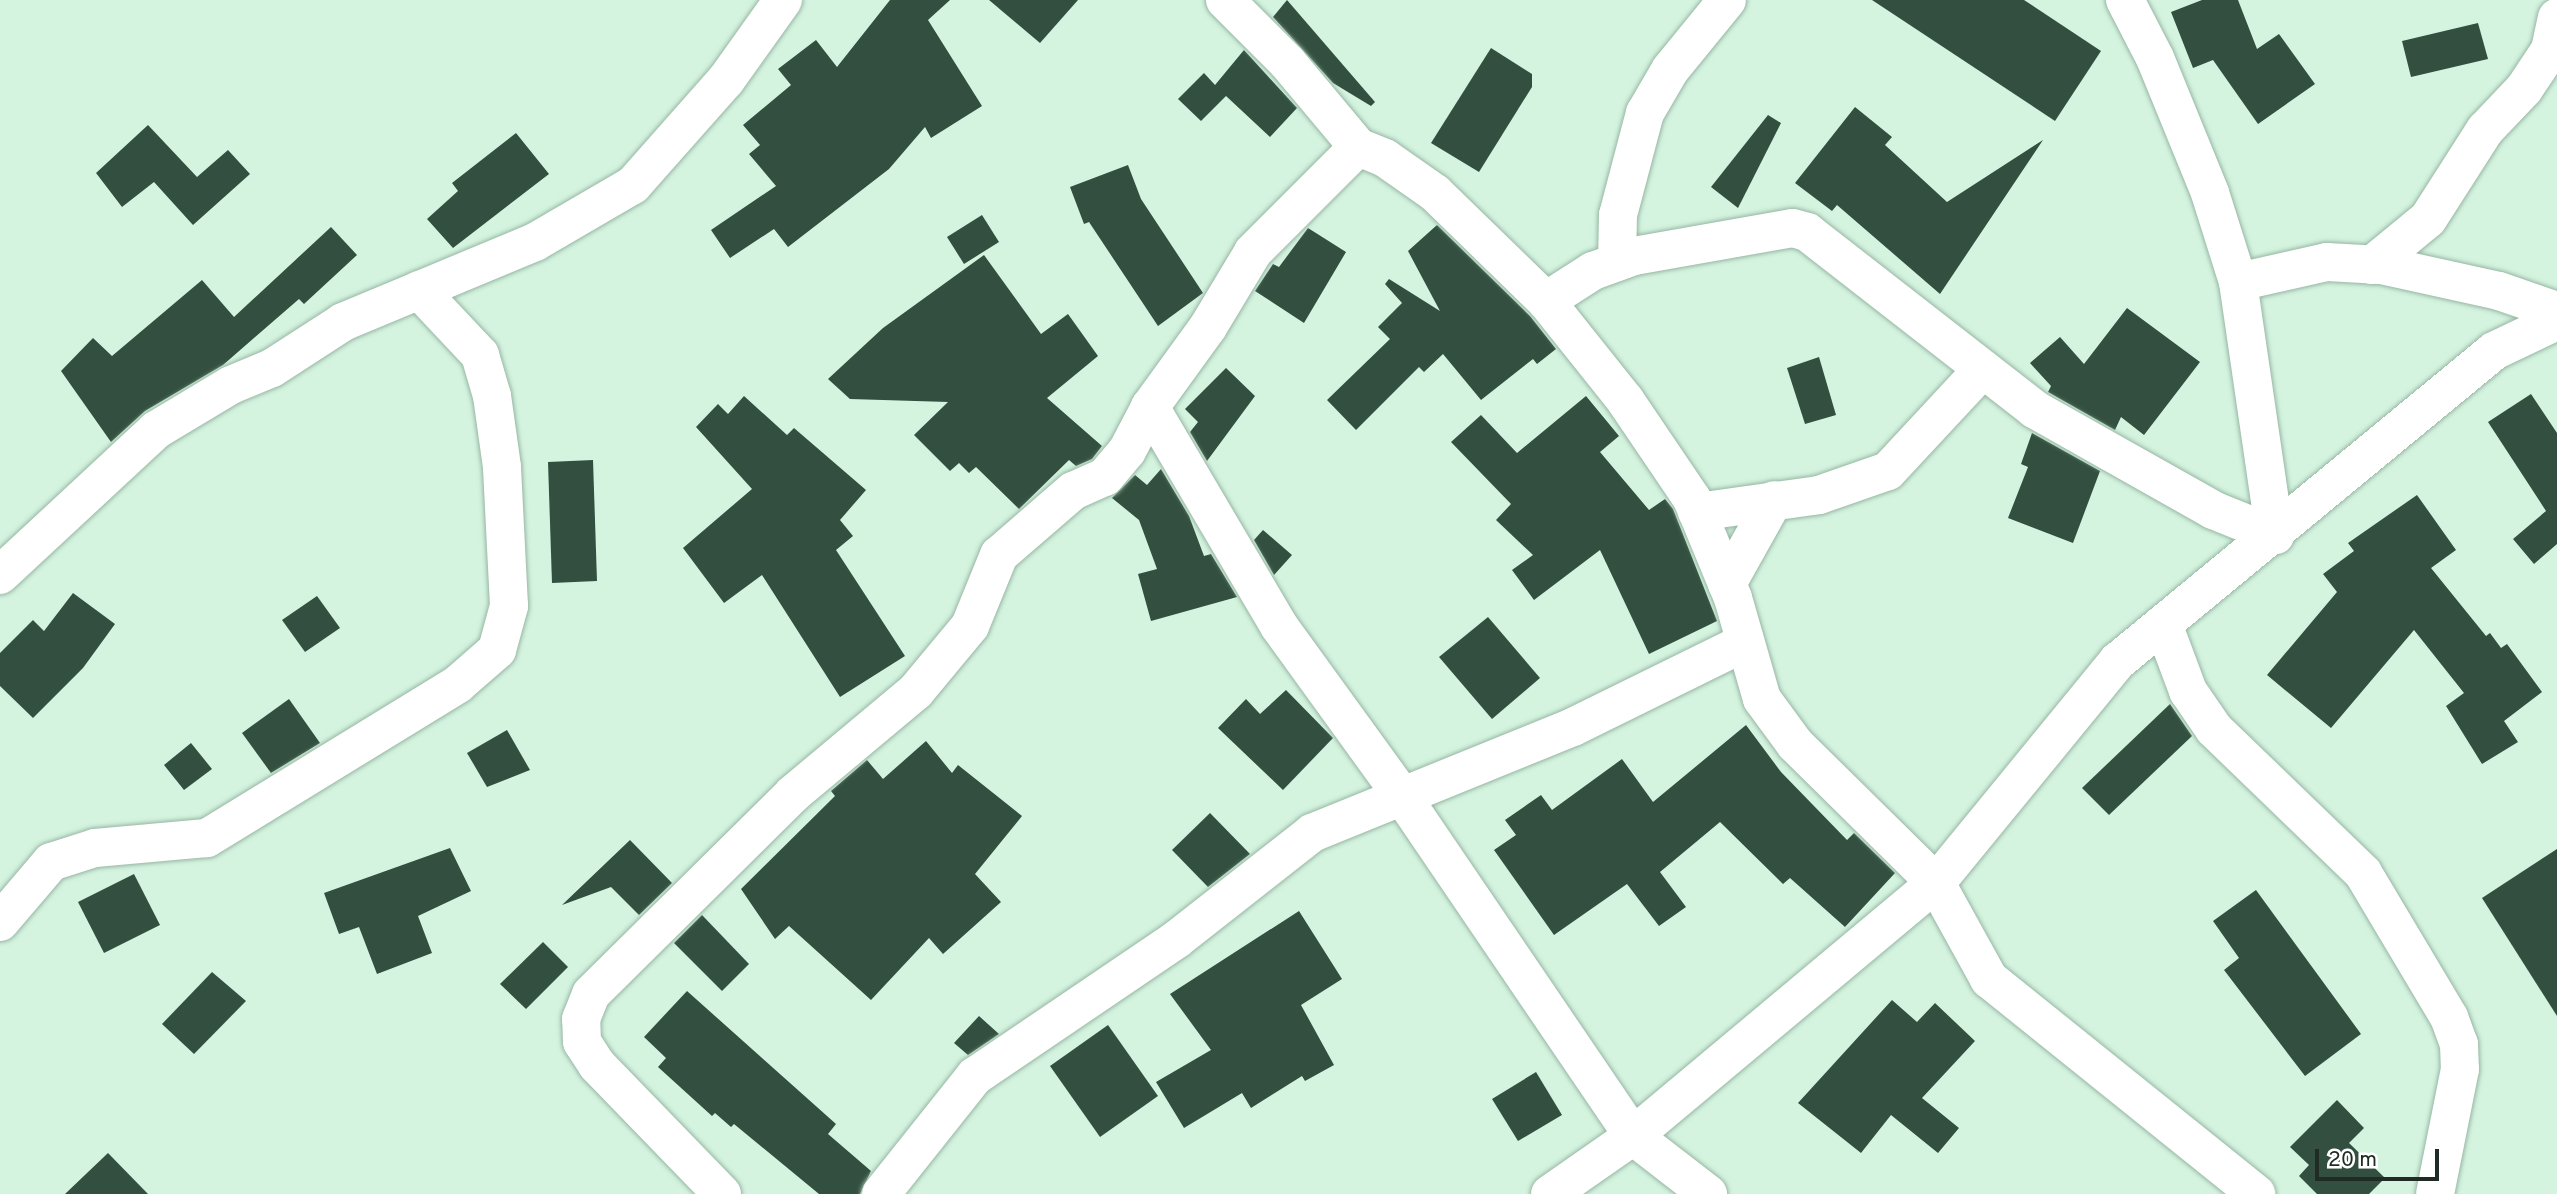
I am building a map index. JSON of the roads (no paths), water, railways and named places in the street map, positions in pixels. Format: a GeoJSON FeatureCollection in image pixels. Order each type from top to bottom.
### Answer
{"type":"FeatureCollection","features":[{"type":"Feature","properties":{"kind":"street"},"geometry":{"type":"LineString","coordinates":[[0,575],[156,430],[231,385],[272,368],[343,322],[535,242],[633,185],[726,80],[783,0]]}},
{"type":"Feature","properties":{"kind":"street"},"geometry":{"type":"LineString","coordinates":[[1225,0],[1287,62],[1358,147],[1385,158],[1435,193],[1546,301],[1625,400],[1697,512],[1727,584],[1762,699],[1796,744],[1936,883],[1989,979],[2256,1194]]}},
{"type":"Feature","properties":{"kind":"street"},"geometry":{"type":"LineString","coordinates":[[1617,262],[1618,215],[1644,113],[1671,70],[1727,0]]}},
{"type":"Feature","properties":{"kind":"street"},"geometry":{"type":"LineString","coordinates":[[2124,0],[2154,58],[2205,181],[2238,282],[2275,535]]}},
{"type":"Feature","properties":{"kind":"street"},"geometry":{"type":"LineString","coordinates":[[2372,264],[2428,219],[2485,130],[2524,89],[2550,50],[2557,18]]}},
{"type":"Feature","properties":{"kind":"street"},"geometry":{"type":"LineString","coordinates":[[722,1194],[597,1065],[582,1042],[581,1019],[591,994],[793,794],[916,691],[970,626],[999,555],[1073,491],[1105,477],[1127,451],[1150,407],[1208,327],[1253,252],[1358,147]]}},
{"type":"Feature","properties":{"kind":"street"},"geometry":{"type":"LineString","coordinates":[[1546,301],[1593,271],[1617,262],[1800,230],[2034,409],[2213,510],[2275,535]]}},
{"type":"Feature","properties":{"kind":"street"},"geometry":{"type":"LineString","coordinates":[[2238,282],[2327,262],[2372,264],[2431,274],[2557,311]]}},
{"type":"Feature","properties":{"kind":"street"},"geometry":{"type":"LineString","coordinates":[[0,922],[51,862],[95,848],[207,838],[458,684],[497,650],[509,606],[502,467],[492,396],[480,355],[419,290]]}},
{"type":"Feature","properties":{"kind":"street"},"geometry":{"type":"LineString","coordinates":[[1550,1194],[1633,1136],[1936,883],[2118,660],[2275,535],[2494,351],[2557,321]]}},
{"type":"Feature","properties":{"kind":"street"},"geometry":{"type":"LineString","coordinates":[[1697,512],[1819,495],[1888,471],[1981,371]]}},
{"type":"Feature","properties":{"kind":"street"},"geometry":{"type":"LineString","coordinates":[[1150,407],[1279,626],[1402,796],[1633,1136],[1708,1194]]}},
{"type":"Feature","properties":{"kind":"street"},"geometry":{"type":"LineString","coordinates":[[1727,584],[1774,500]]}},
{"type":"Feature","properties":{"kind":"street"},"geometry":{"type":"LineString","coordinates":[[2163,624],[2188,691],[2214,729],[2363,873],[2449,1017],[2459,1044],[2460,1069],[2435,1194]]}},
{"type":"Feature","properties":{"kind":"street"},"geometry":{"type":"LineString","coordinates":[[881,1194],[975,1076],[1177,939],[1312,832],[1573,727],[1744,643]]}}]}
